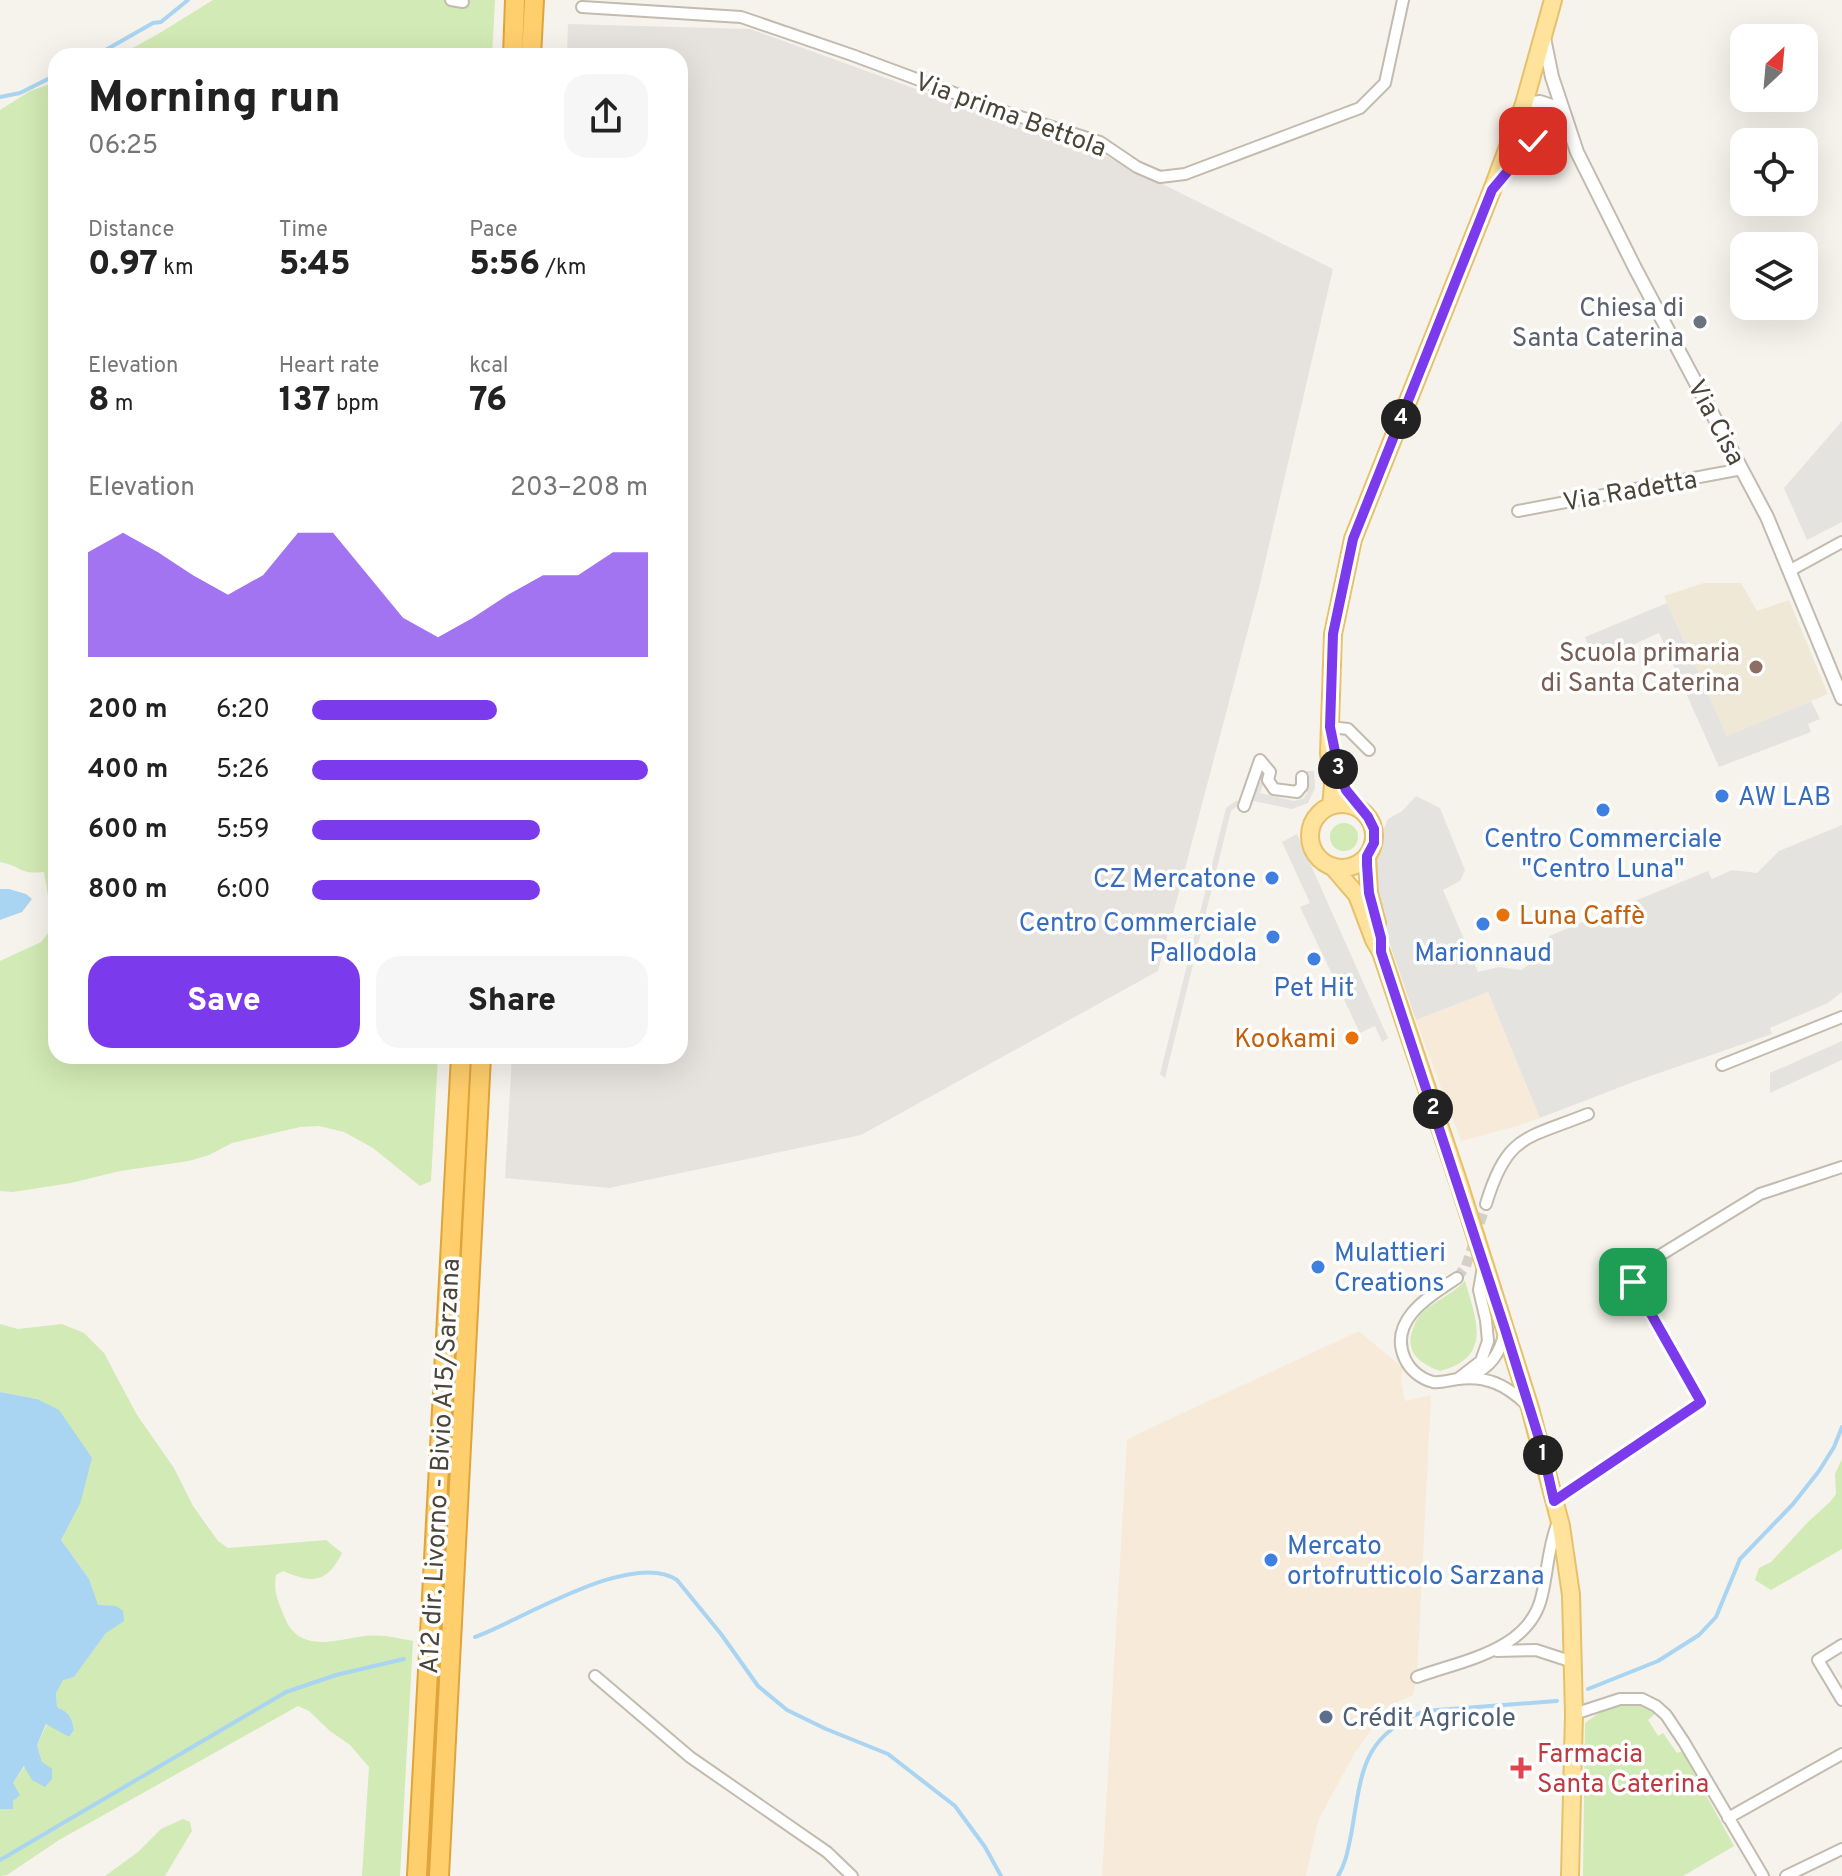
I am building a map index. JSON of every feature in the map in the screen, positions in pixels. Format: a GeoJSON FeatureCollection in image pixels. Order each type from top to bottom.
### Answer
{"type":"FeatureCollection","features":[{"type":"Feature","properties":{"kind":"highway"},"geometry":{"type":"LineString","coordinates":[[513,48],[515,0]]}},
{"type":"Feature","properties":{"kind":"highway"},"geometry":{"type":"LineString","coordinates":[[531,48],[534,0]]}},
{"type":"Feature","properties":{"kind":"highway","name":"A12 dir. Livorno - Bivio A15/Sarzana"},"geometry":{"type":"LineString","coordinates":[[417,1876],[461,1064]]}},
{"type":"Feature","properties":{"kind":"highway"},"geometry":{"type":"LineString","coordinates":[[439,1876],[481,1064]]}},
{"type":"Feature","properties":{"kind":"main road"},"geometry":{"type":"LineString","coordinates":[[1331,806],[1333,634],[1353,539],[1524,104],[1553,0]]}},
{"type":"Feature","properties":{"kind":"main road"},"geometry":{"type":"LineString","coordinates":[[1330,727],[1346,790],[1374,829],[1374,843],[1367,856],[1348,868],[1332,866]]}},
{"type":"Feature","properties":{"kind":"main road"},"geometry":{"type":"LineString","coordinates":[[1360,809],[1345,804],[1331,806],[1317,816],[1310,839],[1317,856],[1332,866],[1357,895],[1381,952],[1530,1408],[1560,1518],[1571,1595],[1573,1662],[1570,1876]]}},
{"type":"Feature","properties":{"kind":"main road"},"geometry":{"type":"LineString","coordinates":[[1367,856],[1369,893],[1381,938],[1381,952]]}},
{"type":"Feature","properties":{"kind":"street"},"geometry":{"type":"LineString","coordinates":[[451,0],[463,2]]}},
{"type":"Feature","properties":{"kind":"street","name":"Via prima Bettola"},"geometry":{"type":"LineString","coordinates":[[582,7],[741,17],[1008,113],[1100,142],[1137,167],[1160,177],[1185,174],[1360,108],[1385,83],[1403,0]]}},
{"type":"Feature","properties":{"kind":"street","name":"Via Cisa"},"geometry":{"type":"LineString","coordinates":[[1544,35],[1561,109],[1577,152],[1767,517],[1842,698]]}},
{"type":"Feature","properties":{"kind":"street"},"geometry":{"type":"LineString","coordinates":[[1524,104],[1540,102],[1561,109]]}},
{"type":"Feature","properties":{"kind":"street"},"geometry":{"type":"LineString","coordinates":[[1524,104],[1557,141],[1577,152]]}},
{"type":"Feature","properties":{"kind":"street"},"geometry":{"type":"LineString","coordinates":[[1492,190],[1533,141],[1557,141]]}},
{"type":"Feature","properties":{"kind":"street","name":"Via Radetta"},"geometry":{"type":"LineString","coordinates":[[1518,511],[1742,469]]}},
{"type":"Feature","properties":{"kind":"street"},"geometry":{"type":"LineString","coordinates":[[1789,571],[1842,542]]}},
{"type":"Feature","properties":{"kind":"street"},"geometry":{"type":"LineString","coordinates":[[1330,727],[1348,729],[1369,750]]}},
{"type":"Feature","properties":{"kind":"street"},"geometry":{"type":"LineString","coordinates":[[1244,806],[1260,760],[1270,772],[1268,780],[1274,789],[1297,792],[1302,786],[1302,777]]}},
{"type":"Feature","properties":{"kind":"street"},"geometry":{"type":"LineString","coordinates":[[1722,1065],[1842,1017]]}},
{"type":"Feature","properties":{"kind":"street"},"geometry":{"type":"LineString","coordinates":[[1486,1204],[1495,1174],[1506,1155],[1520,1141],[1588,1114]]}},
{"type":"Feature","properties":{"kind":"street"},"geometry":{"type":"LineString","coordinates":[[1554,1501],[1701,1402],[1633,1282],[1636,1270],[1760,1194],[1842,1167]]}},
{"type":"Feature","properties":{"kind":"street"},"geometry":{"type":"LineString","coordinates":[[1457,1379],[1481,1361],[1488,1341],[1479,1290],[1483,1266]]}},
{"type":"Feature","properties":{"kind":"street"},"geometry":{"type":"LineString","coordinates":[[1457,1278],[1420,1302],[1408,1318],[1401,1349],[1407,1364],[1418,1375],[1434,1382],[1485,1378],[1515,1394],[1530,1408]]}},
{"type":"Feature","properties":{"kind":"street"},"geometry":{"type":"LineString","coordinates":[[1457,1379],[1488,1366],[1502,1347],[1505,1329]]}},
{"type":"Feature","properties":{"kind":"street"},"geometry":{"type":"LineString","coordinates":[[1417,1677],[1494,1651],[1533,1621],[1542,1595],[1550,1541],[1560,1518]]}},
{"type":"Feature","properties":{"kind":"street"},"geometry":{"type":"LineString","coordinates":[[1842,1645],[1818,1660],[1842,1700]]}},
{"type":"Feature","properties":{"kind":"street"},"geometry":{"type":"LineString","coordinates":[[1494,1651],[1536,1650],[1573,1662]]}},
{"type":"Feature","properties":{"kind":"street"},"geometry":{"type":"LineString","coordinates":[[595,1676],[690,1757],[827,1852],[852,1876]]}},
{"type":"Feature","properties":{"kind":"street"},"geometry":{"type":"LineString","coordinates":[[1574,1714],[1620,1699],[1642,1699],[1656,1706],[1684,1742],[1763,1876]]}},
{"type":"Feature","properties":{"kind":"street"},"geometry":{"type":"LineString","coordinates":[[1728,1818],[1842,1754]]}},
{"type":"Feature","properties":{"kind":"street"},"geometry":{"type":"LineString","coordinates":[[1786,1876],[1842,1849]]}},
{"type":"Feature","properties":{"kind":"shaded area"},"geometry":{"type":"Polygon","coordinates":[[[568,24],[750,29],[969,108],[1086,146],[1333,269],[1259,588],[1158,971],[861,1135],[609,1188],[505,1178],[512,1064],[688,1064],[688,48],[567,48],[568,24]]]}},
{"type":"Feature","properties":{"kind":"shaded area"},"geometry":{"type":"Polygon","coordinates":[[[1842,421],[1842,522],[1807,540],[1784,488],[1842,421]]]}},
{"type":"Feature","properties":{"kind":"shaded area","name":"Scuola primaria di Santa Caterina"},"geometry":{"type":"Polygon","coordinates":[[[1704,583],[1741,583],[1757,611],[1789,600],[1828,694],[1727,736],[1664,596],[1704,583]]]}},
{"type":"Feature","properties":{"kind":"shaded area"},"geometry":{"type":"Polygon","coordinates":[[[1667,603],[1727,736],[1811,701],[1820,719],[1808,724],[1811,732],[1719,767],[1659,633],[1595,662],[1585,637],[1667,603]]]}},
{"type":"Feature","properties":{"kind":"shaded area"},"geometry":{"type":"Polygon","coordinates":[[[1261,769],[1267,774],[1260,793],[1294,801],[1304,798],[1307,793],[1304,771],[1314,771],[1315,788],[1308,803],[1292,809],[1249,800],[1261,769]]]}},
{"type":"Feature","properties":{"kind":"shaded area"},"geometry":{"type":"Polygon","coordinates":[[[1416,796],[1440,808],[1465,870],[1460,881],[1443,890],[1478,972],[1499,967],[1521,970],[1530,964],[1537,952],[1552,945],[1549,936],[1708,871],[1712,879],[1732,870],[1757,873],[1779,851],[1842,825],[1842,992],[1828,1003],[1770,1028],[1772,1034],[1540,1118],[1488,992],[1416,1020],[1385,930],[1374,873],[1374,851],[1388,819],[1402,811],[1416,796]]]}},
{"type":"Feature","properties":{"kind":"shaded area"},"geometry":{"type":"Polygon","coordinates":[[[1237,800],[1240,804],[1231,811],[1165,1078],[1160,1074],[1226,808],[1237,800]]]}},
{"type":"Feature","properties":{"kind":"shaded area"},"geometry":{"type":"Polygon","coordinates":[[[1297,834],[1388,1038],[1382,1042],[1375,1026],[1360,1033],[1300,907],[1310,903],[1282,842],[1297,834]]]}},
{"type":"Feature","properties":{"kind":"shaded area"},"geometry":{"type":"Polygon","coordinates":[[[1488,992],[1540,1118],[1461,1141],[1416,1020],[1488,992]]]}},
{"type":"Feature","properties":{"kind":"shaded area"},"geometry":{"type":"Polygon","coordinates":[[[1842,1041],[1842,1060],[1770,1093],[1770,1073],[1842,1041]]]}},
{"type":"Feature","properties":{"kind":"shaded area"},"geometry":{"type":"Polygon","coordinates":[[[1359,1331],[1403,1368],[1401,1382],[1405,1401],[1431,1395],[1417,1677],[1413,1695],[1388,1706],[1354,1754],[1318,1821],[1306,1876],[1102,1876],[1127,1439],[1359,1331]]]}},
{"type":"Feature","properties":{"kind":"green space"},"geometry":{"type":"Polygon","coordinates":[[[213,0],[495,0],[492,48],[133,48],[213,0]]]}},
{"type":"Feature","properties":{"kind":"green space"},"geometry":{"type":"Polygon","coordinates":[[[48,85],[48,896],[44,872],[25,871],[0,862],[0,110],[30,91],[48,85]]]}},
{"type":"Feature","properties":{"kind":"green space"},"geometry":{"type":"Polygon","coordinates":[[[1344,823],[1354,827],[1358,837],[1354,847],[1344,851],[1334,847],[1330,837],[1334,827],[1344,823]]]}},
{"type":"Feature","properties":{"kind":"green space"},"geometry":{"type":"Polygon","coordinates":[[[48,933],[48,1064],[438,1064],[431,1181],[420,1186],[373,1148],[344,1132],[319,1126],[300,1127],[232,1143],[189,1161],[120,1171],[71,1183],[13,1192],[0,1191],[0,961],[41,942],[48,933]]]}},
{"type":"Feature","properties":{"kind":"green space"},"geometry":{"type":"Polygon","coordinates":[[[1465,1281],[1476,1324],[1474,1347],[1468,1357],[1440,1371],[1420,1361],[1412,1351],[1413,1329],[1423,1312],[1465,1281]]]}},
{"type":"Feature","properties":{"kind":"green space"},"geometry":{"type":"Polygon","coordinates":[[[0,1324],[18,1329],[62,1324],[84,1333],[104,1353],[137,1415],[174,1468],[193,1506],[218,1541],[228,1548],[326,1540],[342,1553],[331,1570],[318,1578],[303,1578],[283,1571],[276,1575],[280,1606],[290,1628],[298,1635],[318,1642],[370,1636],[413,1641],[400,1876],[362,1876],[369,1767],[350,1745],[309,1711],[298,1706],[59,1840],[7,1875],[0,1876],[0,1809],[13,1801],[13,1783],[25,1766],[42,1762],[37,1745],[47,1724],[69,1737],[74,1730],[69,1716],[57,1707],[56,1693],[63,1679],[74,1677],[106,1633],[89,1579],[61,1540],[80,1504],[37,1399],[0,1392],[0,1324]]]}},
{"type":"Feature","properties":{"kind":"green space"},"geometry":{"type":"Polygon","coordinates":[[[1842,1459],[1842,1549],[1771,1590],[1755,1580],[1759,1568],[1771,1562],[1836,1494],[1835,1474],[1842,1459]]]}},
{"type":"Feature","properties":{"kind":"green space"},"geometry":{"type":"Polygon","coordinates":[[[1633,1703],[1645,1705],[1656,1713],[1648,1720],[1658,1736],[1663,1733],[1677,1753],[1682,1751],[1734,1846],[1683,1876],[1583,1876],[1585,1723],[1602,1711],[1633,1703]]]}},
{"type":"Feature","properties":{"kind":"green space"},"geometry":{"type":"Polygon","coordinates":[[[183,1819],[190,1822],[192,1831],[165,1876],[105,1876],[138,1852],[161,1829],[183,1819]]]}},
{"type":"Feature","properties":{"kind":"water"},"geometry":{"type":"Polygon","coordinates":[[[0,889],[9,889],[32,899],[22,912],[0,920],[0,889]]]}},
{"type":"Feature","properties":{"kind":"water"},"geometry":{"type":"Polygon","coordinates":[[[0,1392],[37,1399],[59,1410],[92,1458],[80,1504],[61,1540],[89,1579],[98,1605],[116,1606],[123,1611],[124,1621],[106,1633],[74,1677],[63,1680],[56,1693],[57,1707],[69,1716],[74,1730],[69,1737],[46,1724],[37,1745],[42,1762],[52,1769],[52,1779],[45,1787],[32,1780],[24,1766],[13,1783],[20,1795],[13,1801],[13,1809],[0,1809],[0,1392]]]}},
{"type":"Feature","properties":{"kind":"waterway"},"geometry":{"type":"LineString","coordinates":[[109,48],[153,23],[161,22],[188,0]]}},
{"type":"Feature","properties":{"kind":"waterway"},"geometry":{"type":"LineString","coordinates":[[0,97],[20,93],[48,79]]}},
{"type":"Feature","properties":{"kind":"waterway"},"geometry":{"type":"LineString","coordinates":[[1588,1689],[1658,1661],[1699,1635],[1716,1617],[1740,1559],[1793,1504],[1819,1471],[1842,1427]]}},
{"type":"Feature","properties":{"kind":"waterway"},"geometry":{"type":"LineString","coordinates":[[475,1637],[605,1580],[657,1573],[677,1580],[758,1686],[787,1710],[888,1754],[955,1806],[985,1847],[1001,1876]]}},
{"type":"Feature","properties":{"kind":"waterway"},"geometry":{"type":"LineString","coordinates":[[0,1860],[286,1692],[336,1675],[404,1659]]}},
{"type":"Feature","properties":{"kind":"waterway"},"geometry":{"type":"LineString","coordinates":[[1338,1876],[1348,1851],[1362,1776],[1376,1745],[1388,1732],[1425,1711],[1557,1701]]}},
{"type":"Feature","properties":{"kind":"tunnel"},"geometry":{"type":"LineString","coordinates":[[1457,1278],[1466,1266],[1486,1204]]}},
{"type":"Feature","properties":{"kind":"place","name":"Chiesa di Santa Caterina"},"geometry":{"type":"Point","coordinates":[1700,322]}},
{"type":"Feature","properties":{"kind":"place","name":"Scuola primaria di Santa Caterina"},"geometry":{"type":"Point","coordinates":[1756,667]}},
{"type":"Feature","properties":{"kind":"place","name":"AW LAB"},"geometry":{"type":"Point","coordinates":[1722,796]}},
{"type":"Feature","properties":{"kind":"place","name":"Centro Commerciale \"Centro Luna\""},"geometry":{"type":"Point","coordinates":[1603,810]}},
{"type":"Feature","properties":{"kind":"place","name":"CZ Mercatone"},"geometry":{"type":"Point","coordinates":[1272,878]}},
{"type":"Feature","properties":{"kind":"place","name":"Luna Caffè"},"geometry":{"type":"Point","coordinates":[1503,915]}},
{"type":"Feature","properties":{"kind":"place","name":"Marionnaud"},"geometry":{"type":"Point","coordinates":[1483,924]}},
{"type":"Feature","properties":{"kind":"place","name":"Centro Commerciale Pallodola"},"geometry":{"type":"Point","coordinates":[1273,937]}},
{"type":"Feature","properties":{"kind":"place","name":"Pet Hit"},"geometry":{"type":"Point","coordinates":[1314,959]}},
{"type":"Feature","properties":{"kind":"place","name":"Kookami"},"geometry":{"type":"Point","coordinates":[1352,1038]}},
{"type":"Feature","properties":{"kind":"place","name":"Mulattieri Creations"},"geometry":{"type":"Point","coordinates":[1318,1267]}},
{"type":"Feature","properties":{"kind":"place","name":"Mercato ortofrutticolo Sarzana"},"geometry":{"type":"Point","coordinates":[1271,1560]}},
{"type":"Feature","properties":{"kind":"place","name":"Crédit Agricole"},"geometry":{"type":"Point","coordinates":[1326,1717]}},
{"type":"Feature","properties":{"kind":"place","name":"Farmacia Santa Caterina"},"geometry":{"type":"Point","coordinates":[1521,1768]}},
{"type":"Feature","properties":{"kind":"route"},"geometry":{"type":"LineString","coordinates":[[1533,141],[1492,190],[1353,539],[1333,634],[1330,727],[1346,790],[1372,822],[1375,836],[1367,865],[1369,893],[1381,938],[1381,952],[1505,1329],[1542,1448],[1554,1501],[1701,1402],[1633,1282]]}}]}
